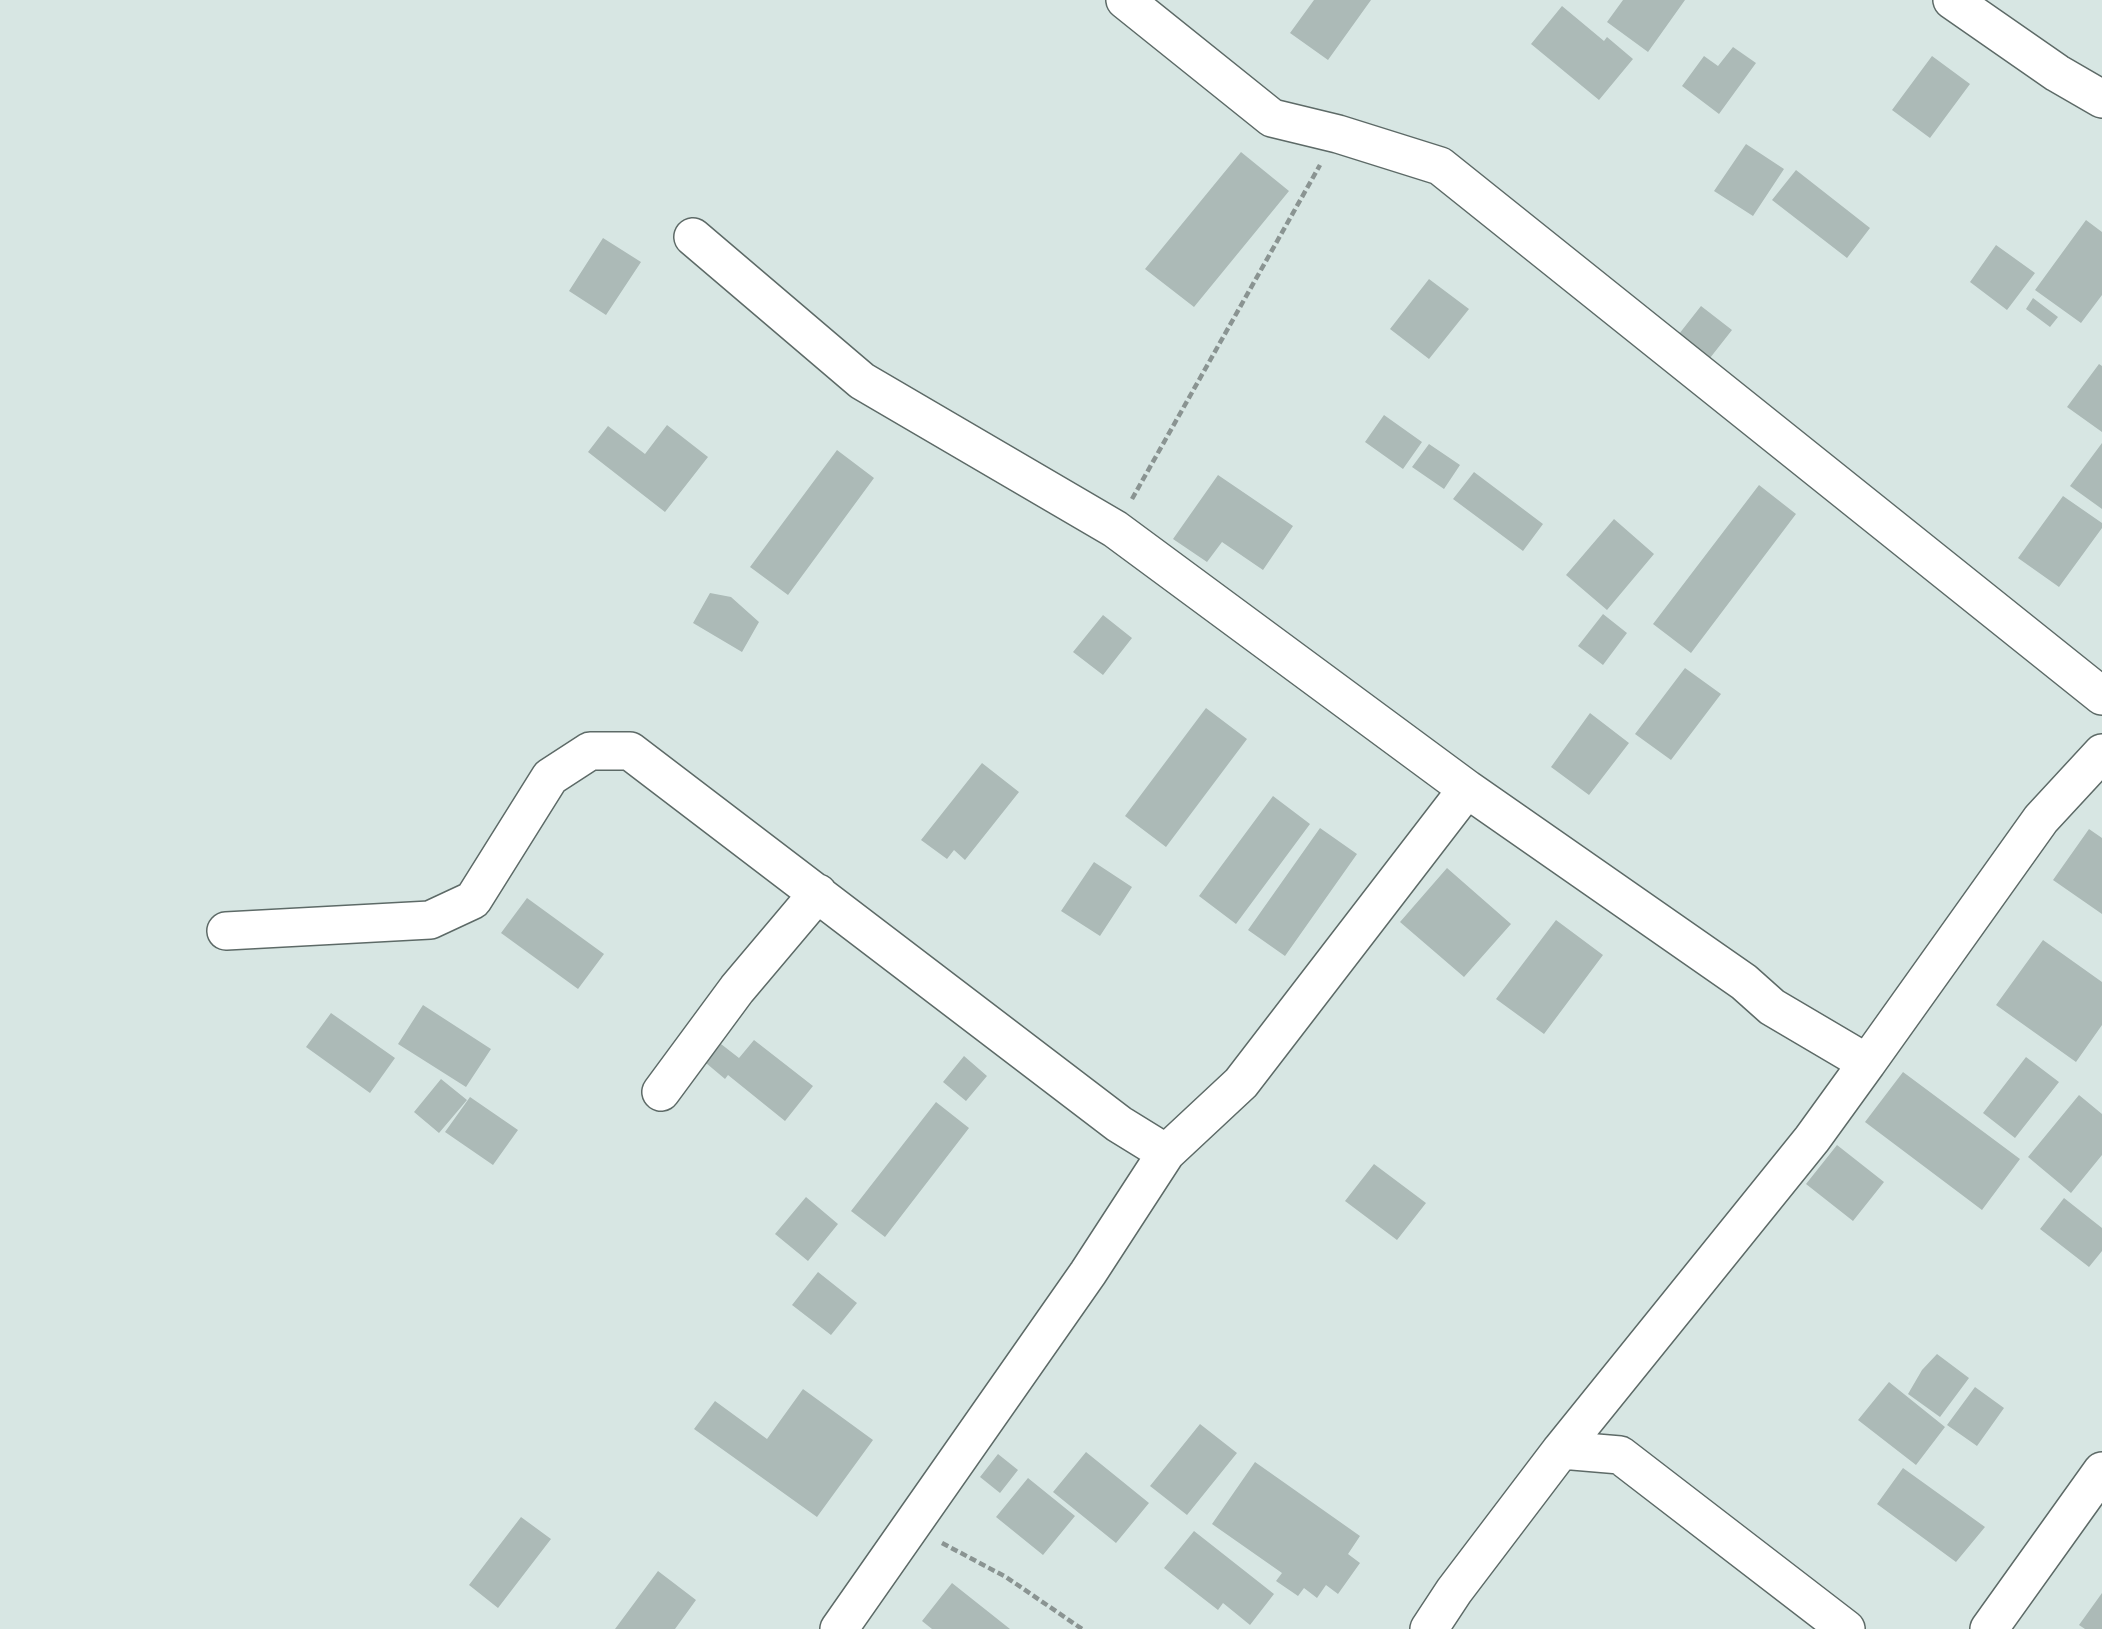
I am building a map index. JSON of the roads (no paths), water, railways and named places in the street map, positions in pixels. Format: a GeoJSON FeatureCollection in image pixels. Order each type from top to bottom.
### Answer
{"type":"FeatureCollection","features":[{"type":"Feature","properties":{"kind":"street"},"geometry":{"type":"LineString","coordinates":[[1125,0],[1272,117],[1338,134],[1440,166],[2102,696]]}},
{"type":"Feature","properties":{"kind":"street"},"geometry":{"type":"LineString","coordinates":[[1952,0],[2057,72],[2102,99]]}},
{"type":"Feature","properties":{"kind":"street"},"geometry":{"type":"LineString","coordinates":[[693,237],[862,381],[1115,529],[1467,789],[1744,982],[1772,1007],[1867,1063]]}},
{"type":"Feature","properties":{"kind":"street"},"geometry":{"type":"LineString","coordinates":[[226,930],[430,920],[473,900],[550,777],[590,751],[630,751],[1119,1124],[1166,1153]]}},
{"type":"Feature","properties":{"kind":"street"},"geometry":{"type":"LineString","coordinates":[[1429,1629],[1454,1591],[1561,1450],[1812,1139],[2041,819],[2102,753]]}},
{"type":"Feature","properties":{"kind":"street"},"geometry":{"type":"LineString","coordinates":[[839,1629],[1088,1273],[1166,1153],[1241,1083],[1467,789]]}},
{"type":"Feature","properties":{"kind":"street"},"geometry":{"type":"LineString","coordinates":[[661,1093],[737,989],[818,893]]}},
{"type":"Feature","properties":{"kind":"street"},"geometry":{"type":"LineString","coordinates":[[1561,1450],[1620,1455],[1846,1629]]}},
{"type":"Feature","properties":{"kind":"street"},"geometry":{"type":"LineString","coordinates":[[1989,1629],[2102,1471]]}}]}
